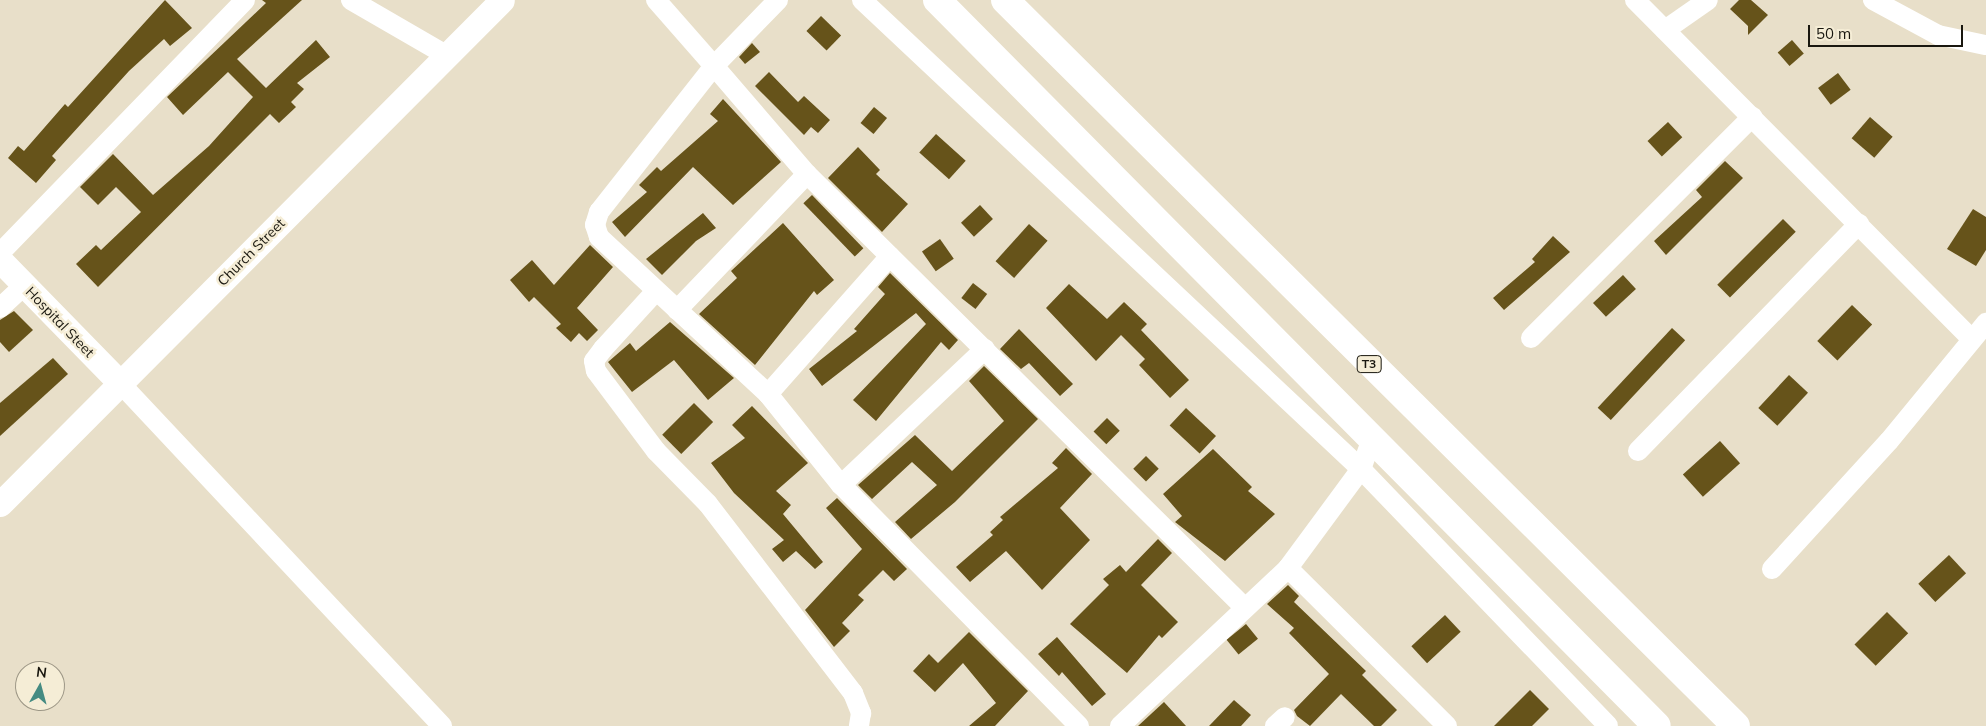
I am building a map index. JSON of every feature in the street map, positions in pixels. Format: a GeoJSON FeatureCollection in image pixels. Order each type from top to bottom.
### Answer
{"type":"FeatureCollection","features":[{"type":"Feature","properties":{"kind":"highway"},"geometry":{"type":"LineString","coordinates":[[937,0],[1371,441],[1657,726]]}},
{"type":"Feature","properties":{"kind":"highway","name":"T3"},"geometry":{"type":"LineString","coordinates":[[1004,0],[1736,726]]}},
{"type":"Feature","properties":{"kind":"street"},"geometry":{"type":"LineString","coordinates":[[0,253],[245,0]]}},
{"type":"Feature","properties":{"kind":"street"},"geometry":{"type":"LineString","coordinates":[[351,0],[446,55]]}},
{"type":"Feature","properties":{"kind":"street","name":"Church Street"},"geometry":{"type":"LineString","coordinates":[[0,504],[502,0]]}},
{"type":"Feature","properties":{"kind":"street"},"geometry":{"type":"LineString","coordinates":[[656,0],[807,174],[1244,608]]}},
{"type":"Feature","properties":{"kind":"street"},"geometry":{"type":"LineString","coordinates":[[778,0],[714,66],[599,212],[595,225],[608,250],[656,291],[768,394],[841,485],[1079,726]]}},
{"type":"Feature","properties":{"kind":"street"},"geometry":{"type":"LineString","coordinates":[[862,0],[1361,469],[1608,726]]}},
{"type":"Feature","properties":{"kind":"street"},"geometry":{"type":"LineString","coordinates":[[1635,0],[1972,338]]}},
{"type":"Feature","properties":{"kind":"street"},"geometry":{"type":"LineString","coordinates":[[1665,30],[1708,0]]}},
{"type":"Feature","properties":{"kind":"street"},"geometry":{"type":"LineString","coordinates":[[1873,0],[1938,34],[1985,45]]}},
{"type":"Feature","properties":{"kind":"street"},"geometry":{"type":"LineString","coordinates":[[1531,338],[1752,117]]}},
{"type":"Feature","properties":{"kind":"street"},"geometry":{"type":"LineString","coordinates":[[677,310],[807,174]]}},
{"type":"Feature","properties":{"kind":"street"},"geometry":{"type":"LineString","coordinates":[[1638,451],[1859,224]]}},
{"type":"Feature","properties":{"kind":"street"},"geometry":{"type":"LineString","coordinates":[[768,394],[890,256]]}},
{"type":"Feature","properties":{"kind":"street","name":"Hospital Steet"},"geometry":{"type":"LineString","coordinates":[[0,260],[121,384]]}},
{"type":"Feature","properties":{"kind":"street"},"geometry":{"type":"LineString","coordinates":[[0,308],[25,285]]}},
{"type":"Feature","properties":{"kind":"street"},"geometry":{"type":"LineString","coordinates":[[656,291],[603,349],[594,362],[596,371],[656,451],[708,504],[853,693],[861,713],[859,726]]}},
{"type":"Feature","properties":{"kind":"street"},"geometry":{"type":"LineString","coordinates":[[1772,569],[1889,441],[1986,323]]}},
{"type":"Feature","properties":{"kind":"street"},"geometry":{"type":"LineString","coordinates":[[841,485],[985,349]]}},
{"type":"Feature","properties":{"kind":"street"},"geometry":{"type":"LineString","coordinates":[[121,384],[442,726]]}},
{"type":"Feature","properties":{"kind":"street"},"geometry":{"type":"LineString","coordinates":[[1120,726],[1288,568],[1361,469],[1371,441]]}},
{"type":"Feature","properties":{"kind":"street"},"geometry":{"type":"LineString","coordinates":[[1288,568],[1447,726]]}},
{"type":"Feature","properties":{"kind":"building"},"geometry":{"type":"Polygon","coordinates":[[[165,0],[192,28],[170,46],[164,39],[129,71],[52,156],[56,160],[36,183],[8,158],[18,146],[24,151],[65,104],[68,107],[165,0]]]}},
{"type":"Feature","properties":{"kind":"building"},"geometry":{"type":"Polygon","coordinates":[[[262,0],[302,0],[237,59],[266,88],[316,40],[330,57],[297,83],[304,89],[291,102],[296,107],[279,123],[270,114],[98,287],[76,264],[96,245],[101,250],[141,212],[116,187],[98,205],[80,187],[113,154],[153,195],[209,146],[253,97],[228,72],[183,115],[167,97],[266,3],[262,0]]]}},
{"type":"Feature","properties":{"kind":"building"},"geometry":{"type":"Polygon","coordinates":[[[1739,0],[1751,0],[1768,15],[1748,35],[1748,26],[1730,9],[1739,0]]]}},
{"type":"Feature","properties":{"kind":"building"},"geometry":{"type":"Polygon","coordinates":[[[821,16],[841,35],[827,51],[806,31],[821,16]]]}},
{"type":"Feature","properties":{"kind":"building"},"geometry":{"type":"Polygon","coordinates":[[[1792,40],[1804,54],[1789,66],[1778,52],[1792,40]]]}},
{"type":"Feature","properties":{"kind":"building"},"geometry":{"type":"Polygon","coordinates":[[[752,43],[760,52],[745,64],[739,57],[752,43]]]}},
{"type":"Feature","properties":{"kind":"building"},"geometry":{"type":"Polygon","coordinates":[[[769,72],[798,102],[804,96],[830,120],[818,133],[811,127],[804,135],[755,86],[769,72]]]}},
{"type":"Feature","properties":{"kind":"building"},"geometry":{"type":"Polygon","coordinates":[[[1838,73],[1851,90],[1831,105],[1818,88],[1838,73]]]}},
{"type":"Feature","properties":{"kind":"building"},"geometry":{"type":"Polygon","coordinates":[[[723,99],[781,162],[733,205],[693,167],[625,237],[612,222],[647,192],[639,185],[657,167],[661,171],[718,121],[710,114],[723,99]]]}},
{"type":"Feature","properties":{"kind":"building"},"geometry":{"type":"Polygon","coordinates":[[[874,107],[887,118],[874,134],[861,123],[874,107]]]}},
{"type":"Feature","properties":{"kind":"building"},"geometry":{"type":"Polygon","coordinates":[[[1870,117],[1893,137],[1874,158],[1852,138],[1870,117]]]}},
{"type":"Feature","properties":{"kind":"building"},"geometry":{"type":"Polygon","coordinates":[[[1668,122],[1682,137],[1662,156],[1648,141],[1668,122]]]}},
{"type":"Feature","properties":{"kind":"building"},"geometry":{"type":"Polygon","coordinates":[[[936,134],[966,161],[949,179],[919,153],[936,134]]]}},
{"type":"Feature","properties":{"kind":"building"},"geometry":{"type":"Polygon","coordinates":[[[858,147],[880,170],[876,174],[908,204],[882,232],[828,178],[858,147]]]}},
{"type":"Feature","properties":{"kind":"building"},"geometry":{"type":"Polygon","coordinates":[[[1725,161],[1743,178],[1666,255],[1654,241],[1702,197],[1696,190],[1725,161]]]}},
{"type":"Feature","properties":{"kind":"building"},"geometry":{"type":"Polygon","coordinates":[[[812,195],[863,248],[855,257],[803,203],[812,195]]]}},
{"type":"Feature","properties":{"kind":"building"},"geometry":{"type":"Polygon","coordinates":[[[980,205],[993,219],[974,237],[961,223],[980,205]]]}},
{"type":"Feature","properties":{"kind":"building"},"geometry":{"type":"Polygon","coordinates":[[[1973,209],[1986,217],[1986,250],[1976,266],[1947,249],[1973,209]]]}},
{"type":"Feature","properties":{"kind":"building"},"geometry":{"type":"Polygon","coordinates":[[[703,213],[716,228],[696,241],[662,275],[646,259],[703,213]]]}},
{"type":"Feature","properties":{"kind":"building"},"geometry":{"type":"Polygon","coordinates":[[[1783,219],[1796,232],[1730,297],[1717,285],[1783,219]]]}},
{"type":"Feature","properties":{"kind":"building"},"geometry":{"type":"Polygon","coordinates":[[[783,223],[834,280],[817,295],[814,291],[755,365],[699,314],[737,278],[731,271],[783,223]]]}},
{"type":"Feature","properties":{"kind":"building"},"geometry":{"type":"Polygon","coordinates":[[[1029,224],[1048,241],[1014,278],[996,261],[1029,224]]]}},
{"type":"Feature","properties":{"kind":"building"},"geometry":{"type":"Polygon","coordinates":[[[1553,236],[1570,252],[1504,310],[1493,298],[1535,262],[1532,259],[1553,236]]]}},
{"type":"Feature","properties":{"kind":"building"},"geometry":{"type":"Polygon","coordinates":[[[940,239],[954,259],[936,271],[922,252],[940,239]]]}},
{"type":"Feature","properties":{"kind":"building"},"geometry":{"type":"Polygon","coordinates":[[[590,245],[613,267],[577,308],[598,330],[587,341],[579,333],[571,342],[556,328],[561,324],[534,297],[529,302],[510,280],[532,260],[554,285],[590,245]]]}},
{"type":"Feature","properties":{"kind":"building"},"geometry":{"type":"Polygon","coordinates":[[[890,273],[958,340],[949,350],[941,342],[876,421],[853,400],[926,324],[916,313],[822,386],[809,369],[857,331],[854,329],[885,294],[878,287],[890,273]]]}},
{"type":"Feature","properties":{"kind":"building"},"geometry":{"type":"Polygon","coordinates":[[[1623,275],[1636,289],[1606,317],[1593,303],[1623,275]]]}},
{"type":"Feature","properties":{"kind":"building"},"geometry":{"type":"Polygon","coordinates":[[[973,283],[987,294],[975,309],[961,298],[973,283]]]}},
{"type":"Feature","properties":{"kind":"building"},"geometry":{"type":"Polygon","coordinates":[[[1069,284],[1107,319],[1124,302],[1147,324],[1141,330],[1189,380],[1170,398],[1139,365],[1145,359],[1121,335],[1096,361],[1046,308],[1069,284]]]}},
{"type":"Feature","properties":{"kind":"building"},"geometry":{"type":"Polygon","coordinates":[[[1852,305],[1872,324],[1837,360],[1817,341],[1852,305]]]}},
{"type":"Feature","properties":{"kind":"building"},"geometry":{"type":"Polygon","coordinates":[[[14,311],[33,330],[9,352],[0,342],[0,320],[14,311]]]}},
{"type":"Feature","properties":{"kind":"building"},"geometry":{"type":"Polygon","coordinates":[[[670,322],[734,378],[708,400],[674,360],[632,392],[608,362],[630,343],[636,351],[670,322]]]}},
{"type":"Feature","properties":{"kind":"building"},"geometry":{"type":"Polygon","coordinates":[[[1672,328],[1685,340],[1611,420],[1598,408],[1672,328]]]}},
{"type":"Feature","properties":{"kind":"building"},"geometry":{"type":"Polygon","coordinates":[[[1019,329],[1073,384],[1060,396],[1029,363],[1021,369],[1000,349],[1019,329]]]}},
{"type":"Feature","properties":{"kind":"building"},"geometry":{"type":"Polygon","coordinates":[[[53,358],[68,374],[0,436],[0,403],[53,358]]]}},
{"type":"Feature","properties":{"kind":"building"},"geometry":{"type":"Polygon","coordinates":[[[984,366],[1038,419],[955,502],[911,539],[895,522],[937,485],[912,462],[872,499],[858,485],[915,435],[952,471],[1004,421],[969,381],[984,366]]]}},
{"type":"Feature","properties":{"kind":"building"},"geometry":{"type":"Polygon","coordinates":[[[1789,375],[1808,393],[1777,426],[1758,408],[1789,375]]]}},
{"type":"Feature","properties":{"kind":"building"},"geometry":{"type":"Polygon","coordinates":[[[694,403],[713,422],[681,454],[662,435],[694,403]]]}},
{"type":"Feature","properties":{"kind":"building"},"geometry":{"type":"Polygon","coordinates":[[[752,406],[808,463],[776,491],[791,505],[783,514],[823,562],[815,569],[796,551],[783,562],[772,549],[784,540],[734,493],[711,463],[745,438],[732,425],[752,406]]]}},
{"type":"Feature","properties":{"kind":"building"},"geometry":{"type":"Polygon","coordinates":[[[1186,408],[1216,436],[1200,454],[1170,426],[1186,408]]]}},
{"type":"Feature","properties":{"kind":"building"},"geometry":{"type":"Polygon","coordinates":[[[1107,418],[1120,431],[1106,444],[1094,431],[1107,418]]]}},
{"type":"Feature","properties":{"kind":"building"},"geometry":{"type":"Polygon","coordinates":[[[1720,441],[1740,463],[1703,497],[1683,474],[1720,441]]]}},
{"type":"Feature","properties":{"kind":"building"},"geometry":{"type":"Polygon","coordinates":[[[1066,448],[1092,474],[1060,508],[1090,540],[1042,590],[1006,551],[970,582],[956,567],[993,535],[990,532],[1003,520],[1000,517],[1058,468],[1052,463],[1066,448]]]}},
{"type":"Feature","properties":{"kind":"building"},"geometry":{"type":"Polygon","coordinates":[[[1213,449],[1252,487],[1248,491],[1275,514],[1225,561],[1175,522],[1182,516],[1163,494],[1213,449]]]}},
{"type":"Feature","properties":{"kind":"building"},"geometry":{"type":"Polygon","coordinates":[[[1146,456],[1159,469],[1146,481],[1133,469],[1146,456]]]}},
{"type":"Feature","properties":{"kind":"building"},"geometry":{"type":"Polygon","coordinates":[[[837,498],[907,569],[894,581],[883,570],[858,595],[864,600],[842,623],[850,631],[834,647],[805,610],[862,549],[826,508],[837,498]]]}},
{"type":"Feature","properties":{"kind":"building"},"geometry":{"type":"Polygon","coordinates":[[[1158,539],[1172,553],[1141,585],[1178,622],[1162,638],[1159,635],[1127,673],[1070,624],[1109,585],[1103,579],[1120,565],[1126,572],[1158,539]]]}},
{"type":"Feature","properties":{"kind":"building"},"geometry":{"type":"Polygon","coordinates":[[[1949,555],[1966,573],[1935,602],[1918,584],[1949,555]]]}},
{"type":"Feature","properties":{"kind":"building"},"geometry":{"type":"Polygon","coordinates":[[[1288,585],[1299,596],[1294,602],[1366,671],[1362,675],[1397,710],[1381,726],[1374,726],[1341,694],[1310,726],[1297,716],[1294,710],[1329,674],[1289,633],[1294,628],[1267,604],[1288,585]]]}},
{"type":"Feature","properties":{"kind":"building"},"geometry":{"type":"Polygon","coordinates":[[[1887,612],[1908,633],[1876,666],[1854,645],[1887,612]]]}},
{"type":"Feature","properties":{"kind":"building"},"geometry":{"type":"Polygon","coordinates":[[[1445,615],[1461,632],[1427,663],[1411,646],[1445,615]]]}},
{"type":"Feature","properties":{"kind":"building"},"geometry":{"type":"Polygon","coordinates":[[[1246,624],[1258,639],[1239,654],[1227,640],[1246,624]]]}},
{"type":"Feature","properties":{"kind":"building"},"geometry":{"type":"Polygon","coordinates":[[[969,632],[1028,691],[995,726],[969,726],[996,703],[963,663],[935,692],[913,671],[929,654],[938,663],[969,632]]]}},
{"type":"Feature","properties":{"kind":"building"},"geometry":{"type":"Polygon","coordinates":[[[1057,637],[1106,694],[1092,706],[1062,672],[1059,676],[1038,654],[1057,637]]]}},
{"type":"Feature","properties":{"kind":"building"},"geometry":{"type":"Polygon","coordinates":[[[1530,690],[1549,709],[1532,726],[1494,726],[1530,690]]]}},
{"type":"Feature","properties":{"kind":"building"},"geometry":{"type":"Polygon","coordinates":[[[1234,700],[1251,715],[1241,726],[1209,726],[1234,700]]]}},
{"type":"Feature","properties":{"kind":"building"},"geometry":{"type":"Polygon","coordinates":[[[1164,702],[1186,726],[1138,726],[1164,702]]]}}]}
